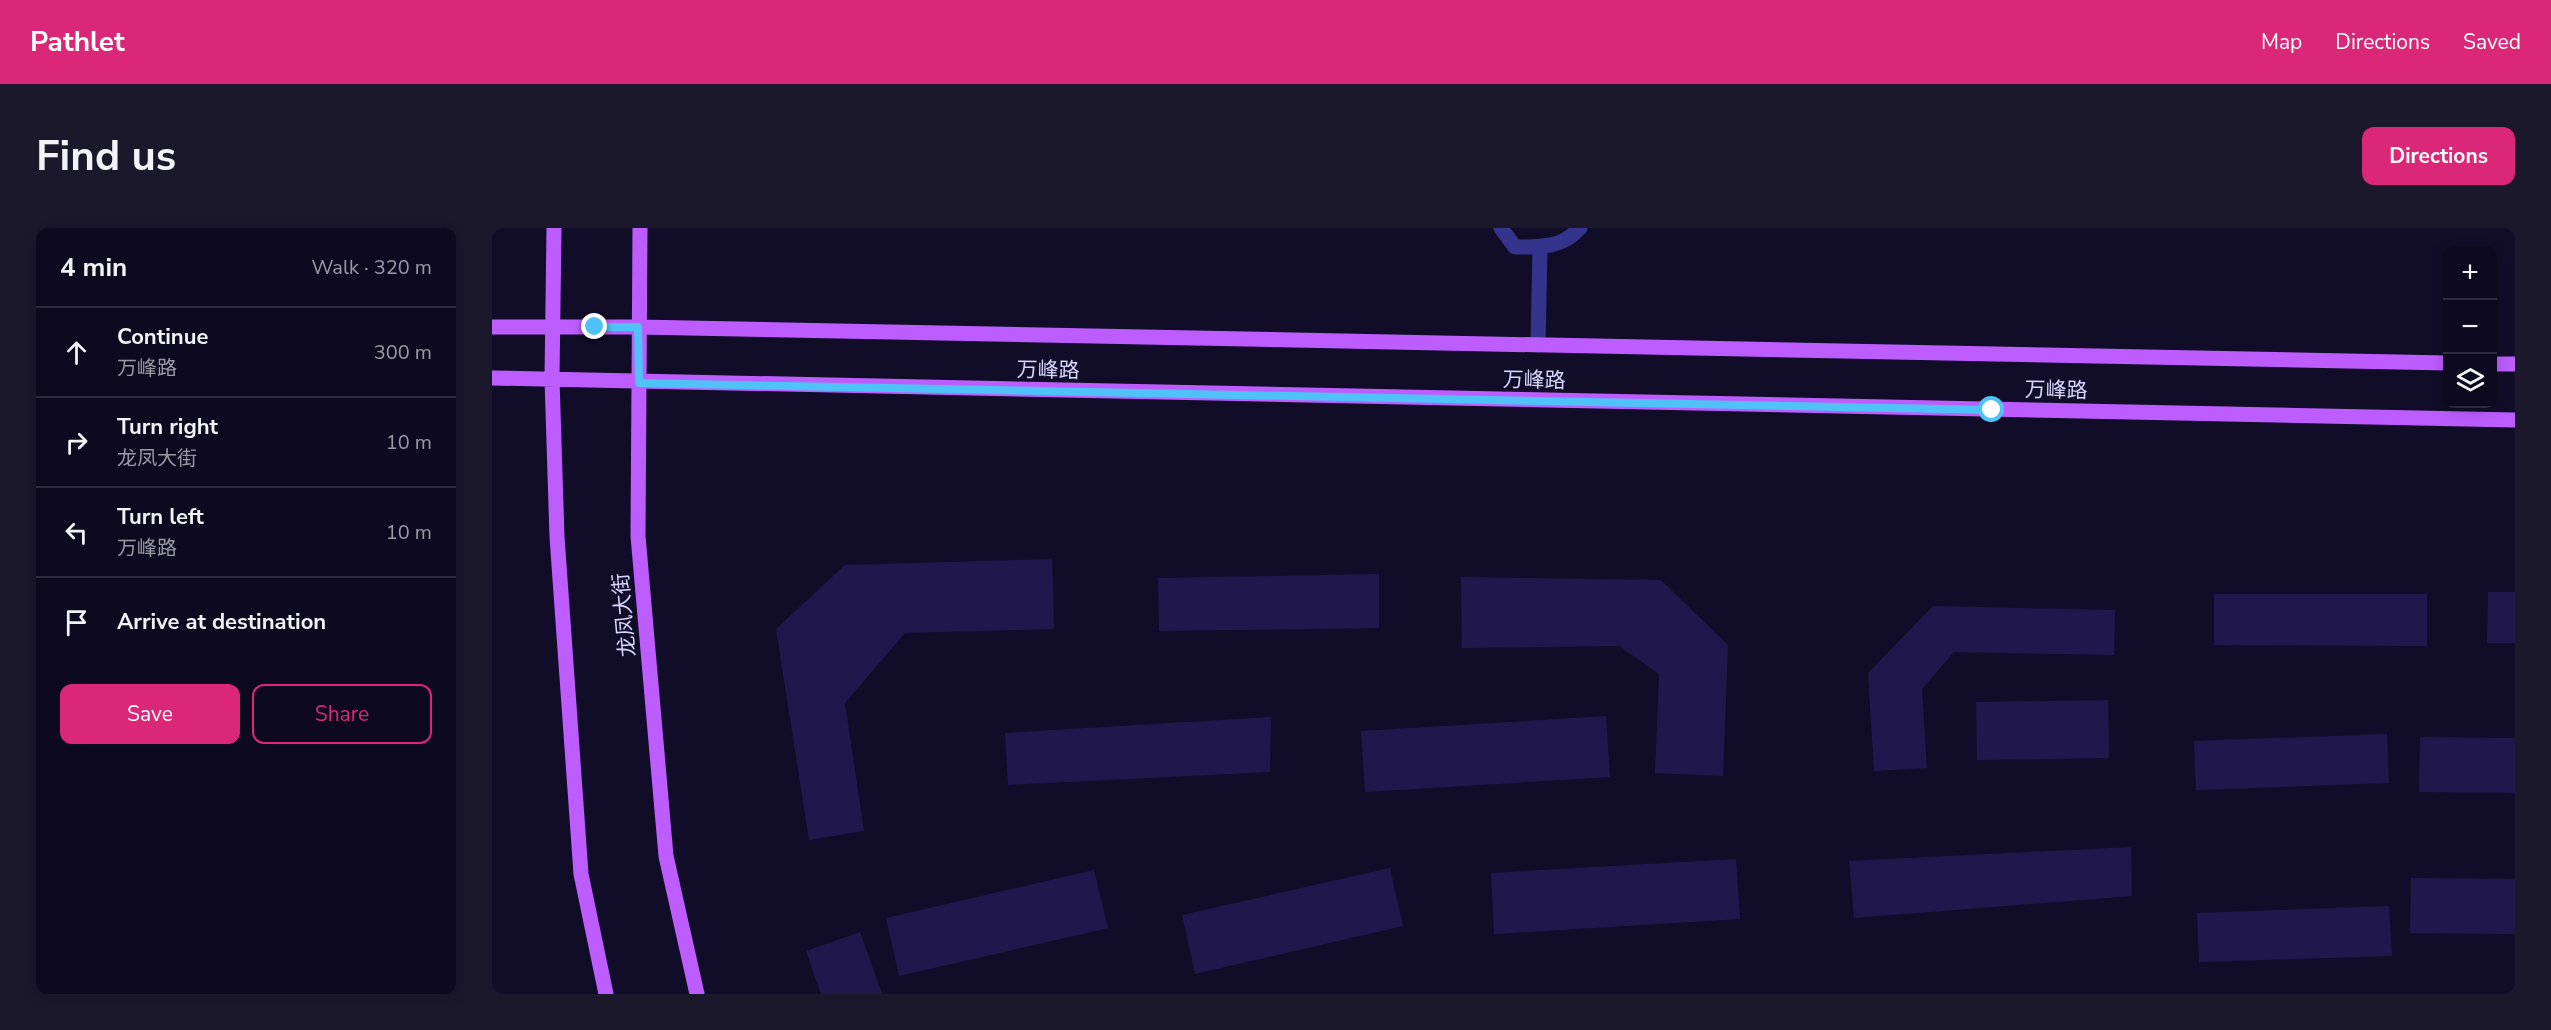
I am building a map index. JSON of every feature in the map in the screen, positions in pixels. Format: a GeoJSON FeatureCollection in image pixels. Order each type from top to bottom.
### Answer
{"type":"FeatureCollection","features":[{"type":"Feature","properties":{"kind":"main road"},"geometry":{"type":"LineString","coordinates":[[554,228],[552,379],[556,537],[581,874],[606,994]]}},
{"type":"Feature","properties":{"kind":"main road","name":"龙凤大街"},"geometry":{"type":"LineString","coordinates":[[640,228],[638,536],[666,856],[697,994]]}},
{"type":"Feature","properties":{"kind":"main road","name":"万峰路"},"geometry":{"type":"LineString","coordinates":[[492,327],[638,327],[2443,363]]}},
{"type":"Feature","properties":{"kind":"main road"},"geometry":{"type":"LineString","coordinates":[[2497,364],[2515,364]]}},
{"type":"Feature","properties":{"kind":"main road","name":"万峰路"},"geometry":{"type":"LineString","coordinates":[[492,378],[639,383],[2515,420]]}},
{"type":"Feature","properties":{"kind":"lane"},"geometry":{"type":"LineString","coordinates":[[1501,228],[1515,247],[1540,247],[1570,239],[1580,228]]}},
{"type":"Feature","properties":{"kind":"lane"},"geometry":{"type":"LineString","coordinates":[[1538,345],[1540,247]]}},
{"type":"Feature","properties":{"kind":"building"},"geometry":{"type":"Polygon","coordinates":[[[1052,559],[1054,629],[905,633],[845,703],[864,831],[809,840],[776,629],[845,565],[1052,559]]]}},
{"type":"Feature","properties":{"kind":"building"},"geometry":{"type":"Polygon","coordinates":[[[1379,574],[1379,628],[1159,631],[1158,578],[1379,574]]]}},
{"type":"Feature","properties":{"kind":"building"},"geometry":{"type":"Polygon","coordinates":[[[1461,577],[1661,580],[1728,645],[1723,776],[1655,773],[1659,674],[1619,646],[1462,648],[1461,577]]]}},
{"type":"Feature","properties":{"kind":"building"},"geometry":{"type":"Polygon","coordinates":[[[2488,592],[2515,592],[2515,643],[2487,643],[2488,592]]]}},
{"type":"Feature","properties":{"kind":"building"},"geometry":{"type":"Polygon","coordinates":[[[2214,594],[2427,594],[2427,646],[2214,645],[2214,594]]]}},
{"type":"Feature","properties":{"kind":"building"},"geometry":{"type":"Polygon","coordinates":[[[1933,606],[2115,610],[2114,655],[1954,652],[1922,689],[1927,768],[1874,771],[1868,673],[1933,606]]]}},
{"type":"Feature","properties":{"kind":"building"},"geometry":{"type":"Polygon","coordinates":[[[2108,700],[2109,758],[1977,760],[1976,702],[2108,700]]]}},
{"type":"Feature","properties":{"kind":"building"},"geometry":{"type":"Polygon","coordinates":[[[1606,716],[1610,777],[1365,792],[1361,731],[1606,716]]]}},
{"type":"Feature","properties":{"kind":"building"},"geometry":{"type":"Polygon","coordinates":[[[1271,717],[1270,772],[1008,785],[1005,733],[1271,717]]]}},
{"type":"Feature","properties":{"kind":"building"},"geometry":{"type":"Polygon","coordinates":[[[2387,734],[2389,783],[2196,790],[2194,741],[2387,734]]]}},
{"type":"Feature","properties":{"kind":"building"},"geometry":{"type":"Polygon","coordinates":[[[2420,737],[2515,738],[2515,793],[2419,792],[2420,737]]]}},
{"type":"Feature","properties":{"kind":"building"},"geometry":{"type":"Polygon","coordinates":[[[2131,847],[2132,896],[1854,918],[1849,861],[2131,847]]]}},
{"type":"Feature","properties":{"kind":"building"},"geometry":{"type":"Polygon","coordinates":[[[1736,859],[1740,919],[1494,934],[1491,873],[1736,859]]]}},
{"type":"Feature","properties":{"kind":"building"},"geometry":{"type":"Polygon","coordinates":[[[1390,868],[1403,926],[1195,974],[1182,915],[1390,868]]]}},
{"type":"Feature","properties":{"kind":"building"},"geometry":{"type":"Polygon","coordinates":[[[1094,870],[1108,928],[899,976],[886,918],[1094,870]]]}},
{"type":"Feature","properties":{"kind":"building"},"geometry":{"type":"Polygon","coordinates":[[[2411,878],[2515,879],[2515,934],[2410,933],[2411,878]]]}},
{"type":"Feature","properties":{"kind":"building"},"geometry":{"type":"Polygon","coordinates":[[[2389,906],[2392,956],[2199,962],[2197,913],[2389,906]]]}},
{"type":"Feature","properties":{"kind":"building"},"geometry":{"type":"Polygon","coordinates":[[[860,932],[882,994],[821,994],[806,951],[860,932]]]}},
{"type":"Feature","properties":{"kind":"route"},"geometry":{"type":"LineString","coordinates":[[595,327],[638,327],[639,383],[1992,410]]}}]}
